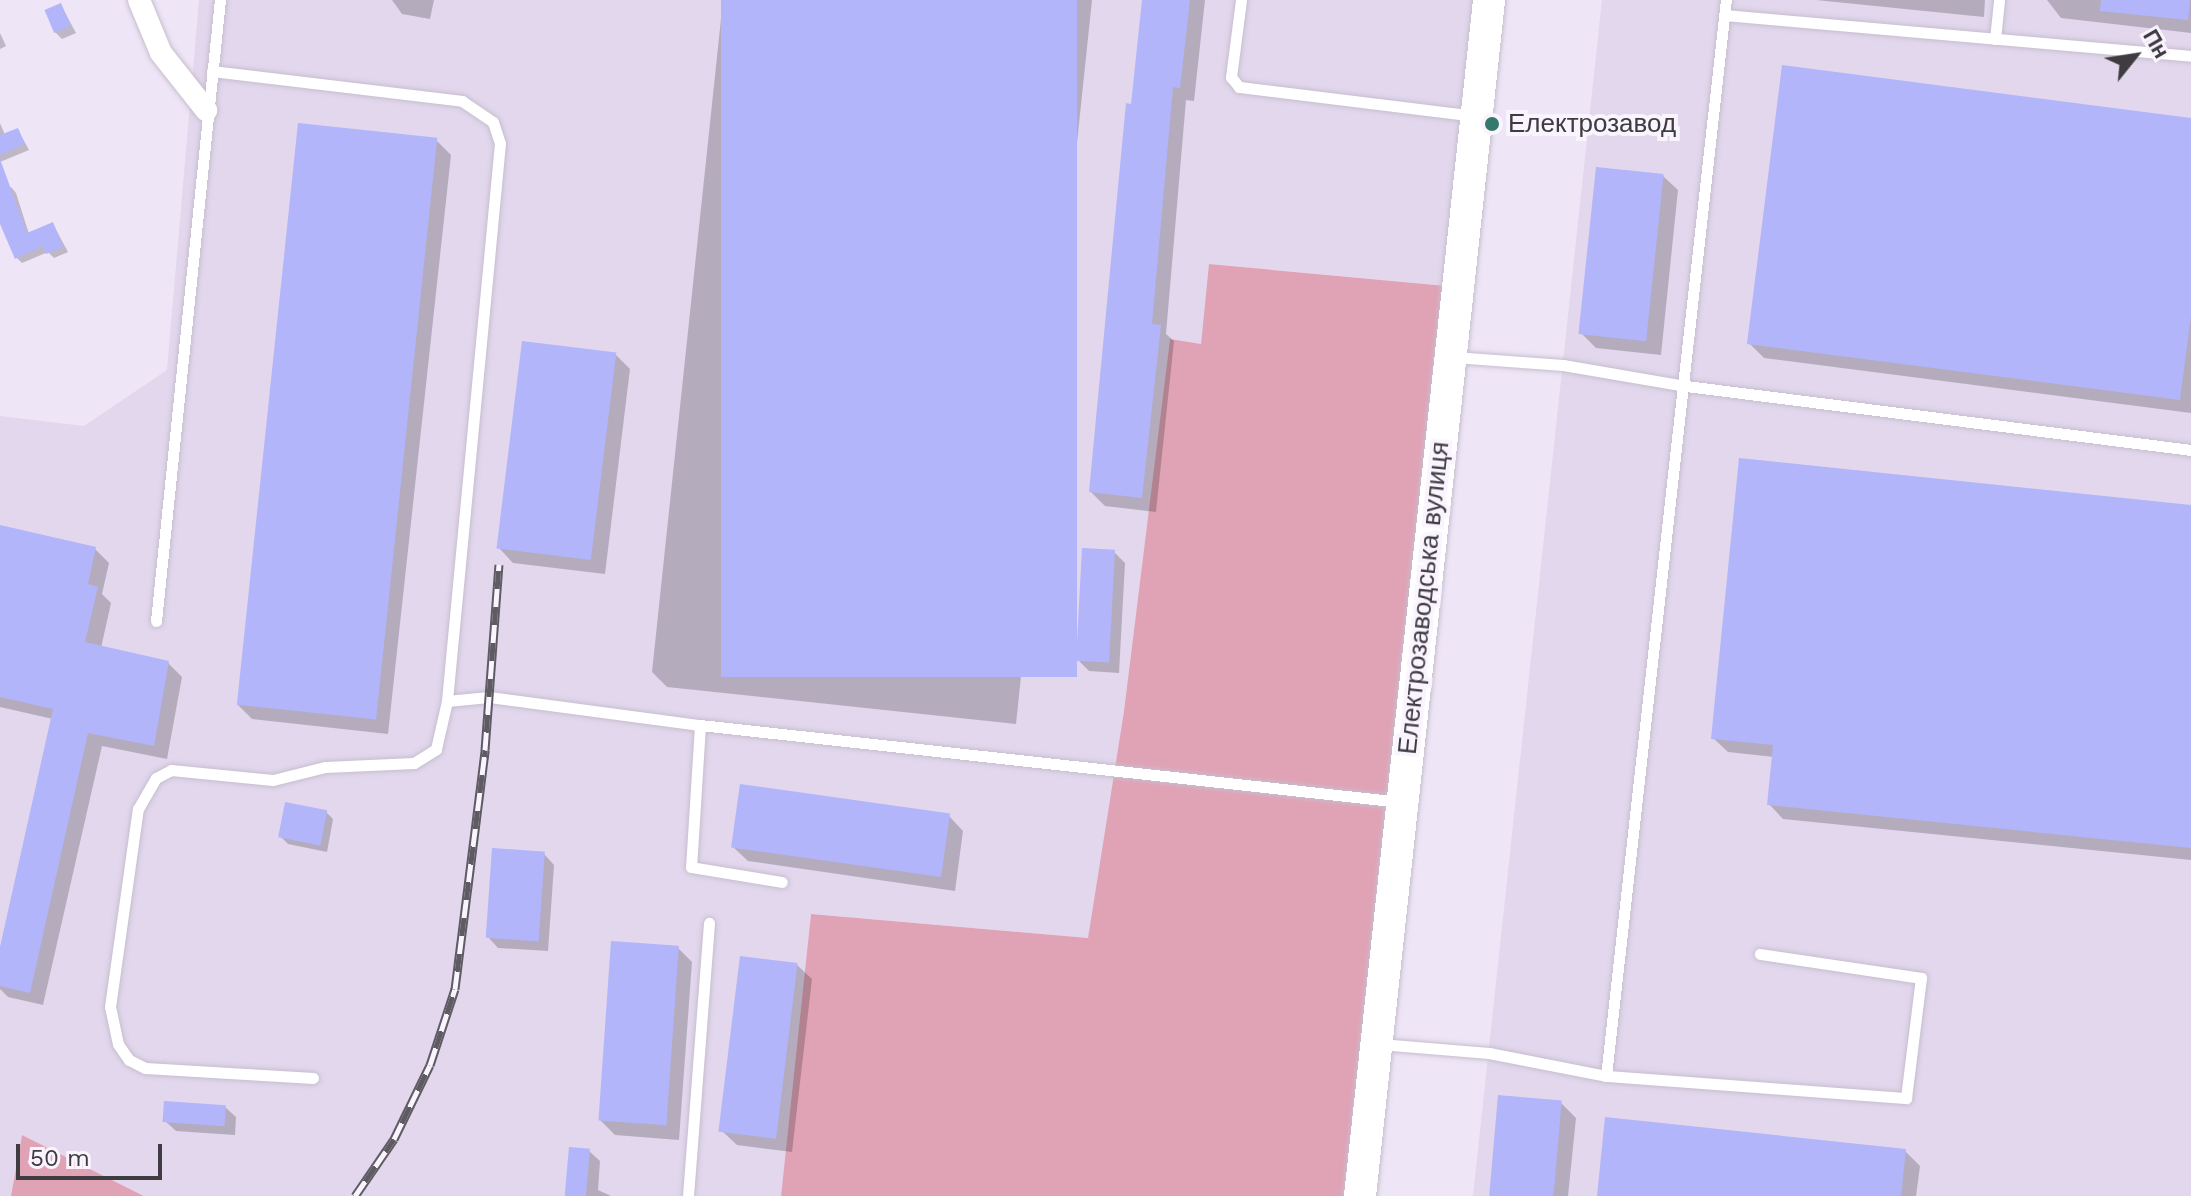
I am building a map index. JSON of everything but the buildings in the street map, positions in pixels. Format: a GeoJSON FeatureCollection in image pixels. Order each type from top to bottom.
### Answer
{"type":"FeatureCollection","features":[{"type":"Feature","properties":{"kind":"main road","name":"Електрозаводська вулиця"},"geometry":{"type":"LineString","coordinates":[[1360,1196],[1489,0]]}},
{"type":"Feature","properties":{"kind":"street"},"geometry":{"type":"LineString","coordinates":[[139,0],[161,53],[206,110]]}},
{"type":"Feature","properties":{"kind":"lane"},"geometry":{"type":"LineString","coordinates":[[156,621],[206,110],[220,0]]}},
{"type":"Feature","properties":{"kind":"lane"},"geometry":{"type":"LineString","coordinates":[[1241,0],[1231,77],[1239,87],[1476,116]]}},
{"type":"Feature","properties":{"kind":"lane"},"geometry":{"type":"LineString","coordinates":[[1606,1076],[1686,386],[1726,0]]}},
{"type":"Feature","properties":{"kind":"lane"},"geometry":{"type":"LineString","coordinates":[[1995,39],[1999,0]]}},
{"type":"Feature","properties":{"kind":"lane"},"geometry":{"type":"LineString","coordinates":[[1724,15],[2191,56]]}},
{"type":"Feature","properties":{"kind":"lane"},"geometry":{"type":"LineString","coordinates":[[212,71],[462,101],[493,122],[500,143],[447,701],[436,749],[414,763],[325,767],[273,780],[171,770],[156,778],[138,809],[110,1007],[118,1044],[129,1060],[145,1068],[313,1078]]}},
{"type":"Feature","properties":{"kind":"lane"},"geometry":{"type":"LineString","coordinates":[[1450,356],[1563,365],[1686,386],[2191,450]]}},
{"type":"Feature","properties":{"kind":"lane"},"geometry":{"type":"LineString","coordinates":[[447,701],[489,697],[700,725],[1401,802]]}},
{"type":"Feature","properties":{"kind":"lane"},"geometry":{"type":"LineString","coordinates":[[700,725],[691,867],[782,882]]}},
{"type":"Feature","properties":{"kind":"lane"},"geometry":{"type":"LineString","coordinates":[[688,1196],[709,923]]}},
{"type":"Feature","properties":{"kind":"lane"},"geometry":{"type":"LineString","coordinates":[[1376,1044],[1489,1053],[1606,1076],[1906,1098],[1921,978],[1760,954]]}},
{"type":"Feature","properties":{"kind":"shaded area"},"geometry":{"type":"Polygon","coordinates":[[[199,0],[1489,0],[1457,287],[1210,264],[1201,345],[1170,339],[1124,711],[1088,938],[811,914],[781,1196],[145,1196],[22,1135],[11,1196],[0,1196],[0,416],[84,426],[167,370],[199,0]]]}},
{"type":"Feature","properties":{"kind":"shaded area"},"geometry":{"type":"Polygon","coordinates":[[[1602,0],[2191,0],[2191,1196],[1473,1196],[1602,0]]]}},
{"type":"Feature","properties":{"kind":"shaded area"},"geometry":{"type":"Polygon","coordinates":[[[1209,264],[1457,287],[1360,1196],[781,1196],[811,914],[1088,938],[1124,711],[1170,339],[1201,344],[1209,264]]]}},
{"type":"Feature","properties":{"kind":"shaded area"},"geometry":{"type":"Polygon","coordinates":[[[22,1135],[144,1196],[11,1196],[22,1135]]]}},
{"type":"Feature","properties":{"kind":"railway"},"geometry":{"type":"LineString","coordinates":[[355,1196],[394,1139],[430,1065],[455,989],[485,750],[499,565]]}},
{"type":"Feature","properties":{"kind":"place","name":"Електрозавод"},"geometry":{"type":"Point","coordinates":[1492,124]}}]}
